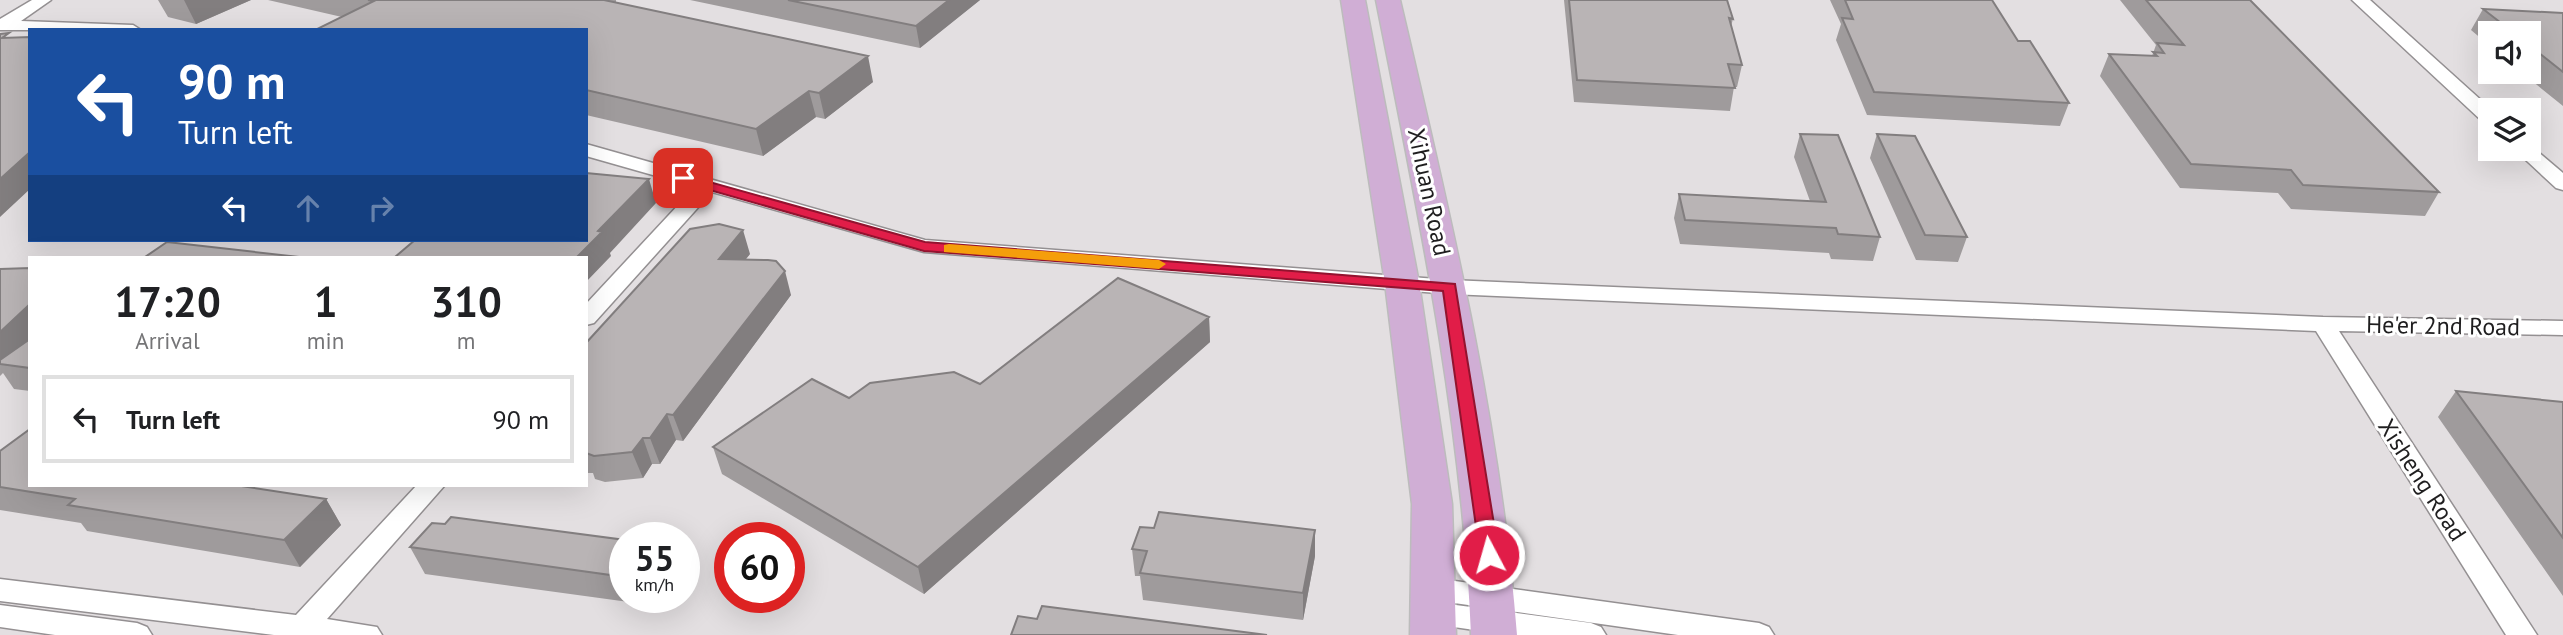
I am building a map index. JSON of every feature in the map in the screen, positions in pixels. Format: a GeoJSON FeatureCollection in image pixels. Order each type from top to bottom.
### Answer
{"type":"FeatureCollection","features":[{"type":"Feature","properties":{"kind":"main road","name":"Xihuan Road"},"geometry":{"type":"LineString","coordinates":[[1353,0],[1402,283],[1432,504],[1433,613]]}},
{"type":"Feature","properties":{"kind":"main road","name":"Xihuan Road"},"geometry":{"type":"LineString","coordinates":[[1388,0],[1450,287],[1488,534],[1494,618]]}},
{"type":"Feature","properties":{"kind":"street"},"geometry":{"type":"LineString","coordinates":[[1,25],[43,0]]}},
{"type":"Feature","properties":{"kind":"street"},"geometry":{"type":"LineString","coordinates":[[2360,0],[2478,107]]}},
{"type":"Feature","properties":{"kind":"street"},"geometry":{"type":"LineString","coordinates":[[1,25],[80,28]]}},
{"type":"Feature","properties":{"kind":"street","name":"He'er 2nd Road"},"geometry":{"type":"LineString","coordinates":[[588,151],[924,246],[1450,287],[2323,324],[2563,328]]}},
{"type":"Feature","properties":{"kind":"street"},"geometry":{"type":"LineString","coordinates":[[2537,161],[2563,184]]}},
{"type":"Feature","properties":{"kind":"street"},"geometry":{"type":"LineString","coordinates":[[588,315],[708,186]]}},
{"type":"Feature","properties":{"kind":"street","name":"Xisheng Road"},"geometry":{"type":"LineString","coordinates":[[2323,324],[2522,635]]}},
{"type":"Feature","properties":{"kind":"street"},"geometry":{"type":"LineString","coordinates":[[298,631],[430,487]]}},
{"type":"Feature","properties":{"kind":"street"},"geometry":{"type":"LineString","coordinates":[[0,590],[173,611],[298,631],[367,635]]}},
{"type":"Feature","properties":{"kind":"street"},"geometry":{"type":"LineString","coordinates":[[147,635],[173,611]]}},
{"type":"Feature","properties":{"kind":"street"},"geometry":{"type":"LineString","coordinates":[[1433,613],[1759,635]]}},
{"type":"Feature","properties":{"kind":"street"},"geometry":{"type":"LineString","coordinates":[[0,616],[137,635]]}},
{"type":"Feature","properties":{"kind":"street"},"geometry":{"type":"LineString","coordinates":[[1494,618],[1591,635]]}},
{"type":"Feature","properties":{"kind":"building"},"geometry":{"type":"Polygon","coordinates":[[[368,0],[604,0],[868,56],[819,93],[809,91],[756,129],[588,90],[588,28],[319,28],[374,1],[368,0]]]}},
{"type":"Feature","properties":{"kind":"building"},"geometry":{"type":"Polygon","coordinates":[[[788,0],[949,0],[916,26],[788,0]]]}},
{"type":"Feature","properties":{"kind":"building"},"geometry":{"type":"Polygon","coordinates":[[[1569,0],[1727,0],[1742,65],[1728,64],[1735,88],[1577,80],[1569,0]]]}},
{"type":"Feature","properties":{"kind":"building"},"geometry":{"type":"Polygon","coordinates":[[[1845,0],[1992,0],[2018,41],[2030,41],[2069,103],[1874,92],[1842,18],[1853,19],[1845,0]]]}},
{"type":"Feature","properties":{"kind":"building"},"geometry":{"type":"Polygon","coordinates":[[[2146,0],[2250,0],[2439,192],[2303,185],[2291,170],[2191,164],[2109,54],[2157,56],[2153,52],[2164,53],[2157,43],[2184,45],[2146,0]]]}},
{"type":"Feature","properties":{"kind":"building"},"geometry":{"type":"Polygon","coordinates":[[[2483,9],[2563,13],[2563,72],[2541,55],[2541,21],[2498,21],[2483,9]]]}},
{"type":"Feature","properties":{"kind":"building"},"geometry":{"type":"Polygon","coordinates":[[[9,33],[2,38],[28,37],[28,154],[0,179],[0,34],[9,33]]]}},
{"type":"Feature","properties":{"kind":"building"},"geometry":{"type":"Polygon","coordinates":[[[1800,134],[1838,135],[1880,237],[1838,234],[1836,228],[1685,220],[1679,194],[1826,202],[1800,134]]]}},
{"type":"Feature","properties":{"kind":"building"},"geometry":{"type":"Polygon","coordinates":[[[1877,134],[1915,136],[1967,237],[1925,235],[1877,134]]]}},
{"type":"Feature","properties":{"kind":"building"},"geometry":{"type":"Polygon","coordinates":[[[588,173],[649,179],[598,231],[602,232],[578,256],[396,256],[413,242],[588,242],[588,173]]]}},
{"type":"Feature","properties":{"kind":"building"},"geometry":{"type":"Polygon","coordinates":[[[719,224],[743,230],[719,259],[776,261],[785,271],[673,415],[667,414],[650,438],[643,438],[632,452],[594,456],[588,454],[588,341],[690,229],[719,224]]]}},
{"type":"Feature","properties":{"kind":"building"},"geometry":{"type":"Polygon","coordinates":[[[167,242],[290,256],[146,256],[167,242]]]}},
{"type":"Feature","properties":{"kind":"building"},"geometry":{"type":"Polygon","coordinates":[[[28,268],[28,306],[0,332],[0,269],[28,268]]]}},
{"type":"Feature","properties":{"kind":"building"},"geometry":{"type":"Polygon","coordinates":[[[1118,278],[1209,317],[918,567],[713,447],[812,379],[849,398],[870,383],[954,372],[980,384],[1118,278]]]}},
{"type":"Feature","properties":{"kind":"building"},"geometry":{"type":"Polygon","coordinates":[[[28,340],[28,368],[0,364],[0,360],[28,340]]]}},
{"type":"Feature","properties":{"kind":"building"},"geometry":{"type":"Polygon","coordinates":[[[2456,391],[2563,402],[2563,538],[2456,391]]]}},
{"type":"Feature","properties":{"kind":"building"},"geometry":{"type":"Polygon","coordinates":[[[28,430],[28,487],[248,487],[326,499],[284,540],[68,505],[75,499],[0,487],[0,451],[28,430]]]}},
{"type":"Feature","properties":{"kind":"building"},"geometry":{"type":"Polygon","coordinates":[[[1159,512],[1315,530],[1303,593],[1140,573],[1147,551],[1132,549],[1140,527],[1154,528],[1159,512]]]}},
{"type":"Feature","properties":{"kind":"building"},"geometry":{"type":"Polygon","coordinates":[[[451,517],[609,538],[609,575],[410,547],[432,523],[445,524],[451,517]]]}},
{"type":"Feature","properties":{"kind":"building"},"geometry":{"type":"Polygon","coordinates":[[[1042,606],[1267,635],[1011,635],[1018,616],[1037,619],[1042,606]]]}},
{"type":"Feature","properties":{"kind":"slow traffic"},"geometry":{"type":"LineString","coordinates":[[949,248],[1159,264]]}},
{"type":"Feature","properties":{"kind":"route"},"geometry":{"type":"LineString","coordinates":[[683,178],[924,246],[1450,287],[1489,555]]}}]}
